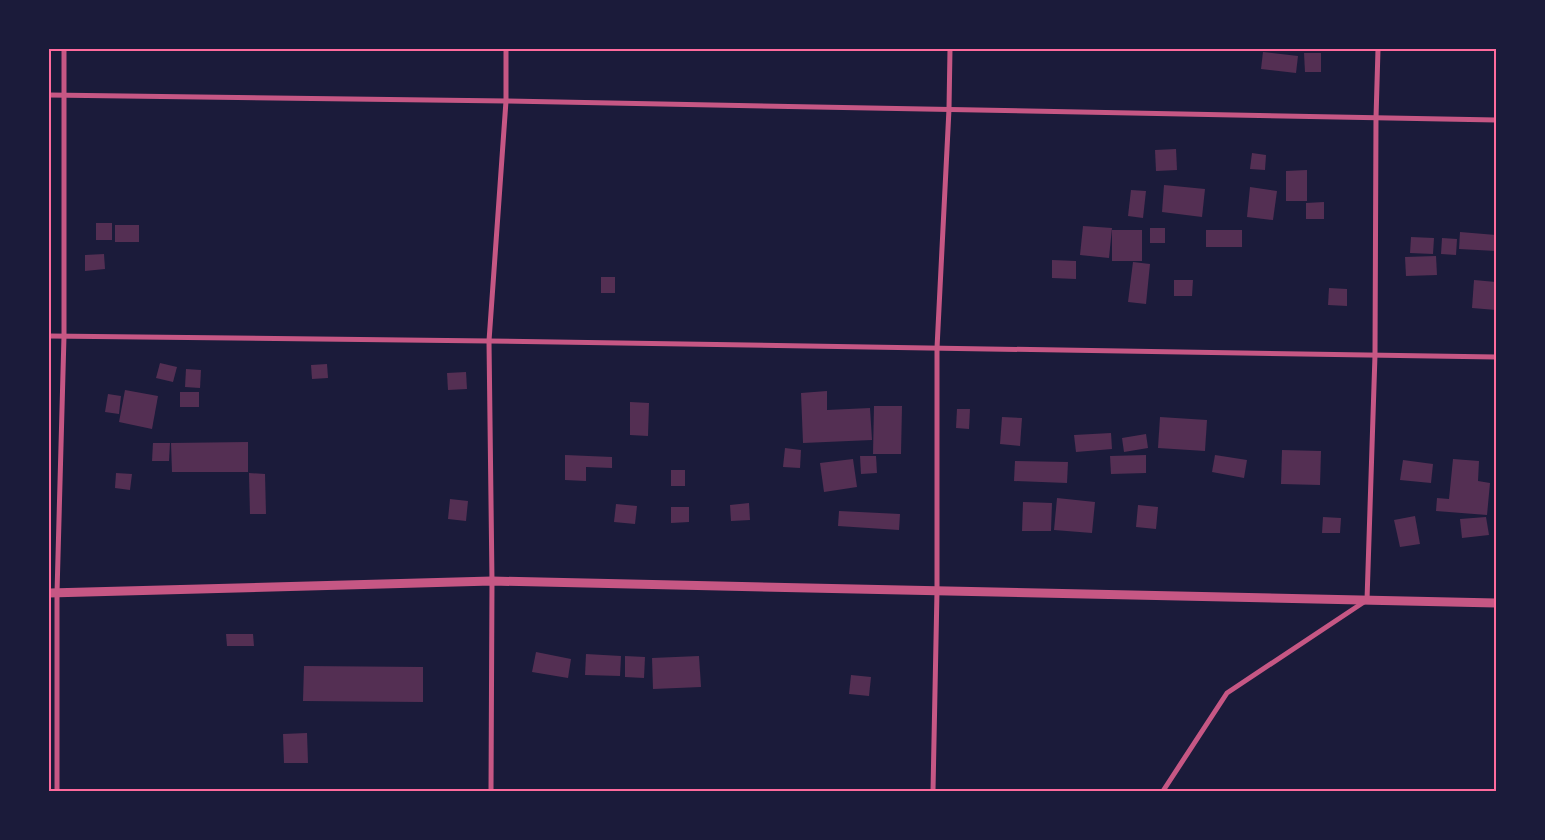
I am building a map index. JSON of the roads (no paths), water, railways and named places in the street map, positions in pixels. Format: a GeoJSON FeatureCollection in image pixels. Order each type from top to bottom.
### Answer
{"type":"FeatureCollection","features":[{"type":"Feature","properties":{"kind":"street"},"geometry":{"type":"LineString","coordinates":[[56,791],[53,593],[64,336],[64,49]]}},
{"type":"Feature","properties":{"kind":"street"},"geometry":{"type":"LineString","coordinates":[[491,791],[492,580],[489,341],[506,100],[506,49]]}},
{"type":"Feature","properties":{"kind":"street"},"geometry":{"type":"LineString","coordinates":[[933,791],[937,591],[937,348],[949,110],[950,49]]}},
{"type":"Feature","properties":{"kind":"street"},"geometry":{"type":"LineString","coordinates":[[1367,600],[1375,355],[1378,49]]}},
{"type":"Feature","properties":{"kind":"street"},"geometry":{"type":"LineString","coordinates":[[49,95],[506,100],[1496,120]]}},
{"type":"Feature","properties":{"kind":"street"},"geometry":{"type":"LineString","coordinates":[[49,336],[1496,357]]}},
{"type":"Feature","properties":{"kind":"street"},"geometry":{"type":"LineString","coordinates":[[53,593],[492,580],[1496,603]]}},
{"type":"Feature","properties":{"kind":"street"},"geometry":{"type":"LineString","coordinates":[[1163,791],[1227,693],[1367,600]]}}]}
